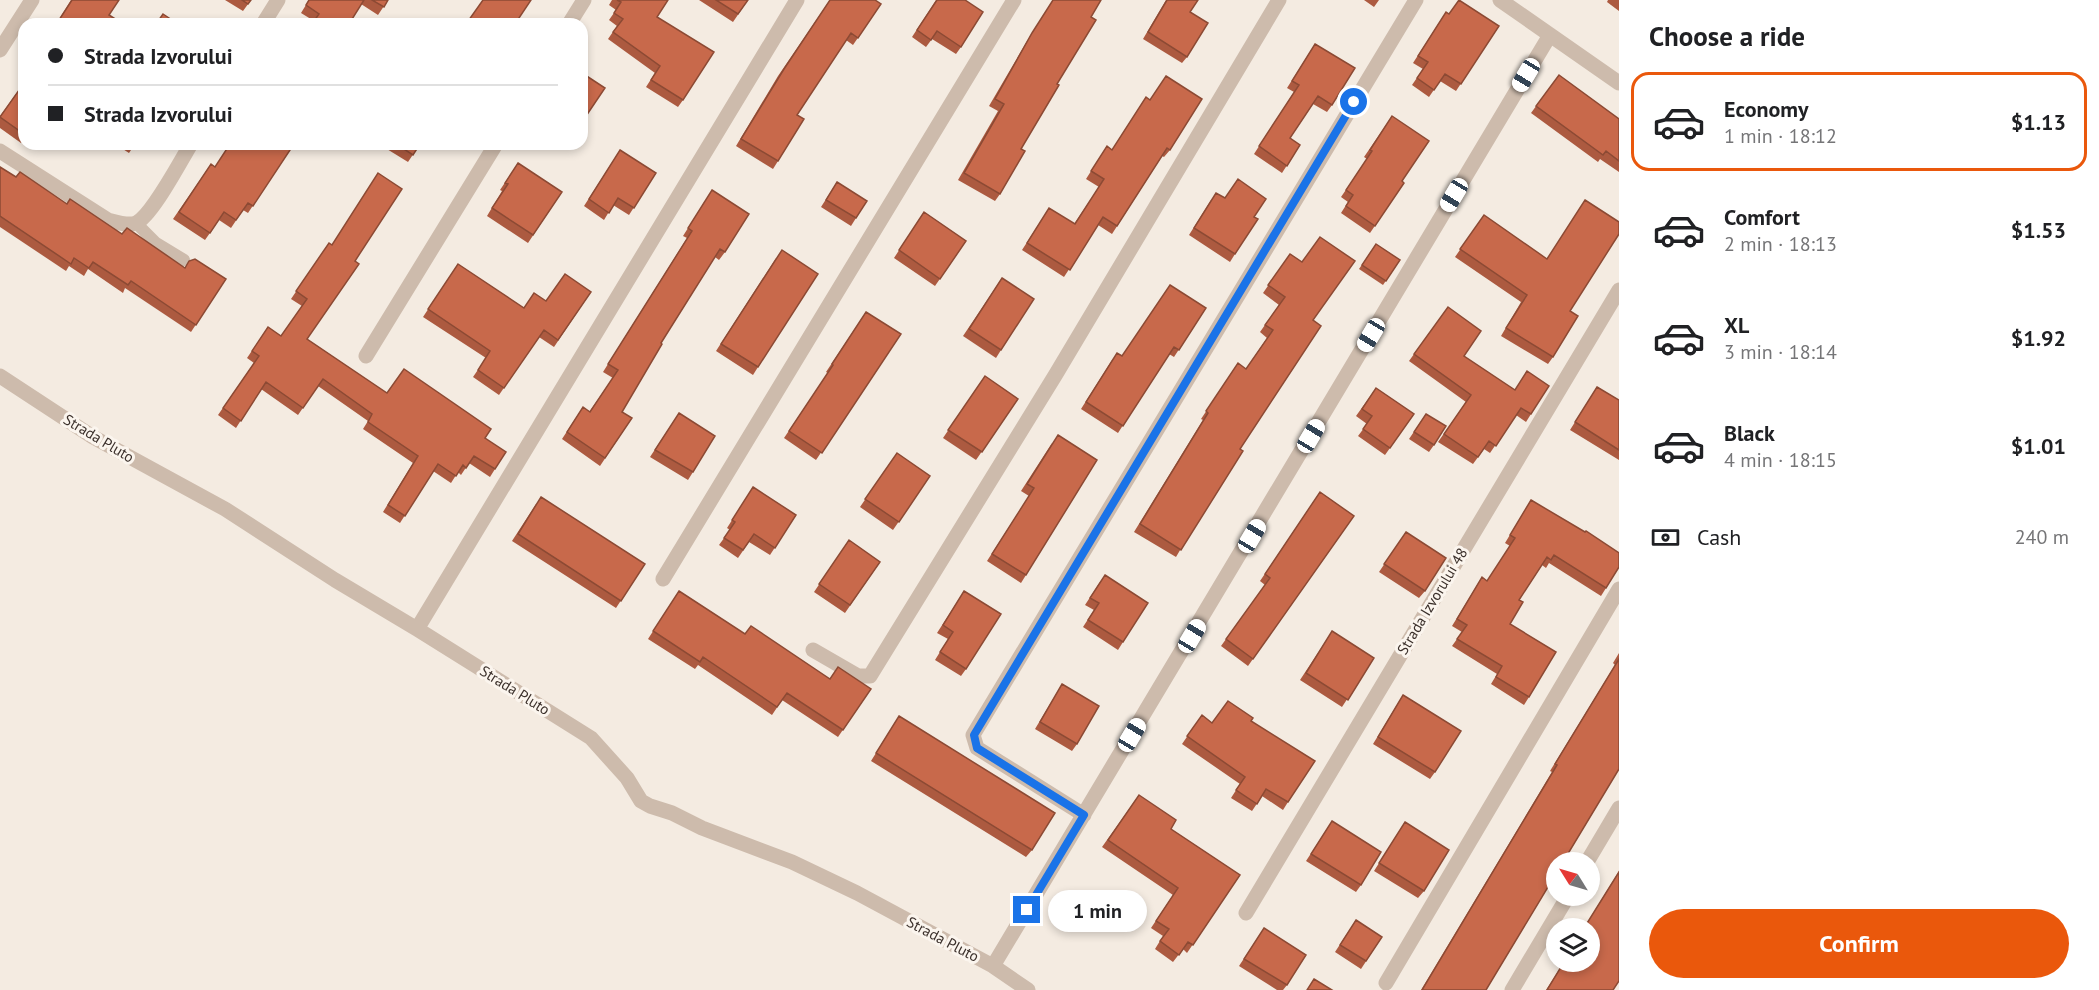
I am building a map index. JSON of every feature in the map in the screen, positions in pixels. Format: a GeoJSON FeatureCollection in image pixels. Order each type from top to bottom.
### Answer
{"type":"FeatureCollection","features":[{"type":"Feature","properties":{"kind":"street"},"geometry":{"type":"LineString","coordinates":[[20,18],[32,0]]}},
{"type":"Feature","properties":{"kind":"street"},"geometry":{"type":"LineString","coordinates":[[267,18],[278,0]]}},
{"type":"Feature","properties":{"kind":"street"},"geometry":{"type":"LineString","coordinates":[[573,18],[584,0]]}},
{"type":"Feature","properties":{"kind":"street"},"geometry":{"type":"LineString","coordinates":[[417,628],[797,0]]}},
{"type":"Feature","properties":{"kind":"street"},"geometry":{"type":"LineString","coordinates":[[663,579],[1014,0]]}},
{"type":"Feature","properties":{"kind":"street"},"geometry":{"type":"LineString","coordinates":[[813,650],[858,676],[870,676],[1056,374],[1279,0]]}},
{"type":"Feature","properties":{"kind":"street"},"geometry":{"type":"LineString","coordinates":[[1084,815],[977,748],[974,735],[1416,0]]}},
{"type":"Feature","properties":{"kind":"street"},"geometry":{"type":"LineString","coordinates":[[1500,0],[1619,83]]}},
{"type":"Feature","properties":{"kind":"street"},"geometry":{"type":"LineString","coordinates":[[0,50],[18,22]]}},
{"type":"Feature","properties":{"kind":"street"},"geometry":{"type":"LineString","coordinates":[[993,966],[1550,35]]}},
{"type":"Feature","properties":{"kind":"street"},"geometry":{"type":"LineString","coordinates":[[0,151],[108,220],[121,224],[136,223],[149,212],[187,150]]}},
{"type":"Feature","properties":{"kind":"street"},"geometry":{"type":"LineString","coordinates":[[366,356],[491,150]]}},
{"type":"Feature","properties":{"kind":"street","name":"Strada Izvorului 48"},"geometry":{"type":"LineString","coordinates":[[1246,913],[1619,290]]}},
{"type":"Feature","properties":{"kind":"street","name":"Strada Pluto"},"geometry":{"type":"LineString","coordinates":[[0,376],[93,437],[225,509],[335,580],[417,628],[591,738],[627,778],[641,801],[702,828],[792,862],[857,893],[993,966],[1018,987]]}},
{"type":"Feature","properties":{"kind":"street"},"geometry":{"type":"LineString","coordinates":[[1386,983],[1619,589]]}},
{"type":"Feature","properties":{"kind":"street"},"geometry":{"type":"LineString","coordinates":[[1593,852],[1619,808]]}},
{"type":"Feature","properties":{"kind":"street"},"geometry":{"type":"LineString","coordinates":[[1512,990],[1562,906]]}},
{"type":"Feature","properties":{"kind":"lane"},"geometry":{"type":"LineString","coordinates":[[136,223],[156,243],[184,260]]}},
{"type":"Feature","properties":{"kind":"building"},"geometry":{"type":"Polygon","coordinates":[[[72,0],[119,0],[109,15],[114,18],[60,18],[72,0]]]}},
{"type":"Feature","properties":{"kind":"building"},"geometry":{"type":"Polygon","coordinates":[[[309,0],[364,0],[353,18],[316,18],[319,14],[306,5],[309,0]]]}},
{"type":"Feature","properties":{"kind":"building"},"geometry":{"type":"Polygon","coordinates":[[[372,0],[388,0],[384,7],[372,0]]]}},
{"type":"Feature","properties":{"kind":"building"},"geometry":{"type":"Polygon","coordinates":[[[483,0],[531,0],[519,18],[470,18],[483,0]]]}},
{"type":"Feature","properties":{"kind":"building"},"geometry":{"type":"Polygon","coordinates":[[[617,0],[668,0],[657,17],[714,52],[683,100],[651,80],[660,66],[613,32],[623,19],[614,13],[621,2],[617,0]]]}},
{"type":"Feature","properties":{"kind":"building"},"geometry":{"type":"Polygon","coordinates":[[[716,0],[748,0],[738,14],[716,0]]]}},
{"type":"Feature","properties":{"kind":"building"},"geometry":{"type":"Polygon","coordinates":[[[830,0],[875,0],[881,4],[858,38],[851,33],[797,115],[804,119],[778,161],[741,139],[830,0]]]}},
{"type":"Feature","properties":{"kind":"building"},"geometry":{"type":"Polygon","coordinates":[[[937,0],[965,0],[983,12],[961,47],[937,31],[931,40],[917,30],[937,0]]]}},
{"type":"Feature","properties":{"kind":"building"},"geometry":{"type":"Polygon","coordinates":[[[1053,0],[1101,0],[1091,17],[1096,20],[1021,149],[1025,151],[1000,194],[964,173],[1004,104],[995,99],[1053,0]]]}},
{"type":"Feature","properties":{"kind":"building"},"geometry":{"type":"Polygon","coordinates":[[[1167,0],[1198,0],[1190,12],[1208,23],[1187,57],[1148,32],[1167,0]]]}},
{"type":"Feature","properties":{"kind":"building"},"geometry":{"type":"Polygon","coordinates":[[[1459,0],[1499,26],[1461,84],[1445,74],[1434,90],[1417,78],[1428,62],[1418,56],[1446,12],[1449,14],[1459,0]]]}},
{"type":"Feature","properties":{"kind":"building"},"geometry":{"type":"Polygon","coordinates":[[[1315,44],[1355,68],[1332,105],[1318,96],[1290,138],[1300,145],[1287,166],[1259,146],[1299,85],[1292,81],[1315,44]]]}},
{"type":"Feature","properties":{"kind":"building"},"geometry":{"type":"Polygon","coordinates":[[[1559,75],[1619,119],[1619,161],[1606,151],[1603,155],[1536,106],[1559,75]]]}},
{"type":"Feature","properties":{"kind":"building"},"geometry":{"type":"Polygon","coordinates":[[[1166,76],[1202,99],[1170,150],[1167,148],[1117,226],[1103,217],[1070,270],[1027,243],[1049,208],[1075,224],[1104,179],[1091,171],[1107,146],[1112,150],[1146,97],[1150,100],[1166,76]]]}},
{"type":"Feature","properties":{"kind":"building"},"geometry":{"type":"Polygon","coordinates":[[[588,77],[605,88],[588,113],[588,77]]]}},
{"type":"Feature","properties":{"kind":"building"},"geometry":{"type":"Polygon","coordinates":[[[18,92],[18,130],[0,117],[18,92]]]}},
{"type":"Feature","properties":{"kind":"building"},"geometry":{"type":"Polygon","coordinates":[[[1392,116],[1429,141],[1375,226],[1346,206],[1353,195],[1346,190],[1392,116]]]}},
{"type":"Feature","properties":{"kind":"building"},"geometry":{"type":"Polygon","coordinates":[[[226,150],[290,150],[253,206],[248,203],[236,220],[224,212],[210,233],[179,212],[211,164],[215,167],[226,150]]]}},
{"type":"Feature","properties":{"kind":"building"},"geometry":{"type":"Polygon","coordinates":[[[405,150],[416,150],[413,155],[405,150]]]}},
{"type":"Feature","properties":{"kind":"building"},"geometry":{"type":"Polygon","coordinates":[[[620,150],[656,173],[634,208],[618,198],[609,213],[589,199],[620,150]]]}},
{"type":"Feature","properties":{"kind":"building"},"geometry":{"type":"Polygon","coordinates":[[[518,163],[562,192],[533,235],[492,208],[508,184],[505,183],[518,163]]]}},
{"type":"Feature","properties":{"kind":"building"},"geometry":{"type":"Polygon","coordinates":[[[0,167],[16,177],[20,172],[67,204],[70,199],[122,234],[127,228],[185,268],[189,261],[195,259],[226,279],[196,325],[131,281],[128,285],[93,262],[89,268],[74,258],[71,264],[0,216],[0,167]]]}},
{"type":"Feature","properties":{"kind":"building"},"geometry":{"type":"Polygon","coordinates":[[[378,173],[402,189],[355,261],[359,264],[307,339],[387,393],[404,369],[491,429],[485,438],[506,452],[495,469],[474,456],[466,468],[463,465],[456,476],[438,464],[405,516],[388,505],[418,456],[368,422],[372,414],[323,379],[303,408],[266,382],[241,421],[223,408],[259,356],[252,351],[268,327],[281,336],[307,299],[296,291],[329,243],[332,245],[378,173]]]}},
{"type":"Feature","properties":{"kind":"building"},"geometry":{"type":"Polygon","coordinates":[[[1238,179],[1266,199],[1254,217],[1258,219],[1235,254],[1194,228],[1216,193],[1225,198],[1238,179]]]}},
{"type":"Feature","properties":{"kind":"building"},"geometry":{"type":"Polygon","coordinates":[[[837,182],[867,201],[856,218],[826,200],[837,182]]]}},
{"type":"Feature","properties":{"kind":"building"},"geometry":{"type":"Polygon","coordinates":[[[712,190],[749,214],[725,252],[720,249],[661,343],[622,412],[632,418],[605,458],[567,432],[583,407],[590,412],[618,370],[608,364],[692,231],[688,228],[712,190]]]}},
{"type":"Feature","properties":{"kind":"building"},"geometry":{"type":"Polygon","coordinates":[[[1585,200],[1619,222],[1619,234],[1570,311],[1578,316],[1553,357],[1506,328],[1527,295],[1460,249],[1484,215],[1547,259],[1585,200]]]}},
{"type":"Feature","properties":{"kind":"building"},"geometry":{"type":"Polygon","coordinates":[[[924,212],[966,241],[940,279],[899,250],[924,212]]]}},
{"type":"Feature","properties":{"kind":"building"},"geometry":{"type":"Polygon","coordinates":[[[1320,237],[1355,261],[1313,320],[1321,326],[1240,449],[1243,451],[1181,550],[1140,524],[1208,413],[1206,411],[1238,363],[1246,369],[1273,330],[1265,325],[1285,297],[1268,285],[1290,254],[1302,262],[1320,237]]]}},
{"type":"Feature","properties":{"kind":"building"},"geometry":{"type":"Polygon","coordinates":[[[1376,244],[1400,260],[1386,281],[1362,265],[1376,244]]]}},
{"type":"Feature","properties":{"kind":"building"},"geometry":{"type":"Polygon","coordinates":[[[782,250],[818,274],[758,367],[721,344],[782,250]]]}},
{"type":"Feature","properties":{"kind":"building"},"geometry":{"type":"Polygon","coordinates":[[[458,264],[524,308],[534,293],[546,301],[565,274],[591,292],[558,340],[544,330],[504,388],[478,370],[490,351],[428,309],[458,264]]]}},
{"type":"Feature","properties":{"kind":"building"},"geometry":{"type":"Polygon","coordinates":[[[1002,278],[1034,299],[1001,350],[969,329],[1002,278]]]}},
{"type":"Feature","properties":{"kind":"building"},"geometry":{"type":"Polygon","coordinates":[[[1170,285],[1206,308],[1179,350],[1174,347],[1123,426],[1086,402],[1117,353],[1122,356],[1170,285]]]}},
{"type":"Feature","properties":{"kind":"building"},"geometry":{"type":"Polygon","coordinates":[[[1448,307],[1481,331],[1464,356],[1515,390],[1527,371],[1549,386],[1531,414],[1521,408],[1496,446],[1489,441],[1478,457],[1444,434],[1471,395],[1414,354],[1448,307]]]}},
{"type":"Feature","properties":{"kind":"building"},"geometry":{"type":"Polygon","coordinates":[[[866,312],[901,334],[822,453],[789,431],[866,312]]]}},
{"type":"Feature","properties":{"kind":"building"},"geometry":{"type":"Polygon","coordinates":[[[985,376],[1018,399],[982,452],[948,430],[985,376]]]}},
{"type":"Feature","properties":{"kind":"building"},"geometry":{"type":"Polygon","coordinates":[[[1597,387],[1619,400],[1619,450],[1575,422],[1597,387]]]}},
{"type":"Feature","properties":{"kind":"building"},"geometry":{"type":"Polygon","coordinates":[[[1376,388],[1414,414],[1390,448],[1363,429],[1372,416],[1362,409],[1376,388]]]}},
{"type":"Feature","properties":{"kind":"building"},"geometry":{"type":"Polygon","coordinates":[[[679,413],[715,436],[693,472],[655,450],[679,413]]]}},
{"type":"Feature","properties":{"kind":"building"},"geometry":{"type":"Polygon","coordinates":[[[1426,414],[1446,426],[1434,445],[1414,432],[1426,414]]]}},
{"type":"Feature","properties":{"kind":"building"},"geometry":{"type":"Polygon","coordinates":[[[1058,435],[1097,460],[1026,575],[992,554],[1034,488],[1027,484],[1058,435]]]}},
{"type":"Feature","properties":{"kind":"building"},"geometry":{"type":"Polygon","coordinates":[[[897,453],[930,476],[899,522],[865,499],[897,453]]]}},
{"type":"Feature","properties":{"kind":"building"},"geometry":{"type":"Polygon","coordinates":[[[753,487],[796,515],[775,548],[754,534],[743,550],[724,538],[735,522],[732,520],[753,487]]]}},
{"type":"Feature","properties":{"kind":"building"},"geometry":{"type":"Polygon","coordinates":[[[1320,492],[1354,516],[1253,659],[1226,639],[1270,578],[1265,574],[1320,492]]]}},
{"type":"Feature","properties":{"kind":"building"},"geometry":{"type":"Polygon","coordinates":[[[541,497],[645,564],[621,601],[518,534],[541,497]]]}},
{"type":"Feature","properties":{"kind":"building"},"geometry":{"type":"Polygon","coordinates":[[[1531,500],[1586,531],[1619,553],[1619,567],[1606,588],[1554,555],[1551,560],[1547,557],[1519,600],[1523,602],[1510,624],[1556,652],[1529,697],[1496,677],[1502,666],[1457,639],[1467,625],[1457,619],[1482,577],[1487,581],[1515,538],[1510,535],[1531,500]]]}},
{"type":"Feature","properties":{"kind":"building"},"geometry":{"type":"Polygon","coordinates":[[[1406,532],[1446,558],[1425,591],[1384,564],[1406,532]]]}},
{"type":"Feature","properties":{"kind":"building"},"geometry":{"type":"Polygon","coordinates":[[[849,540],[880,562],[850,605],[819,584],[849,540]]]}},
{"type":"Feature","properties":{"kind":"building"},"geometry":{"type":"Polygon","coordinates":[[[1105,575],[1148,603],[1123,642],[1088,620],[1099,603],[1090,598],[1105,575]]]}},
{"type":"Feature","properties":{"kind":"building"},"geometry":{"type":"Polygon","coordinates":[[[679,591],[745,634],[751,626],[830,679],[838,667],[871,689],[843,730],[787,693],[777,707],[703,657],[700,662],[653,631],[679,591]]]}},
{"type":"Feature","properties":{"kind":"building"},"geometry":{"type":"Polygon","coordinates":[[[964,591],[1001,614],[966,669],[940,652],[953,632],[943,625],[964,591]]]}},
{"type":"Feature","properties":{"kind":"building"},"geometry":{"type":"Polygon","coordinates":[[[1332,631],[1374,658],[1348,700],[1306,673],[1332,631]]]}},
{"type":"Feature","properties":{"kind":"building"},"geometry":{"type":"Polygon","coordinates":[[[1619,659],[1619,769],[1569,852],[1546,852],[1546,890],[1486,990],[1422,990],[1557,765],[1555,764],[1619,659]]]}},
{"type":"Feature","properties":{"kind":"building"},"geometry":{"type":"Polygon","coordinates":[[[1062,684],[1099,706],[1077,744],[1040,722],[1062,684]]]}},
{"type":"Feature","properties":{"kind":"building"},"geometry":{"type":"Polygon","coordinates":[[[1403,695],[1461,731],[1435,772],[1378,737],[1403,695]]]}},
{"type":"Feature","properties":{"kind":"building"},"geometry":{"type":"Polygon","coordinates":[[[1228,701],[1253,718],[1251,721],[1315,761],[1288,802],[1266,789],[1257,804],[1236,790],[1245,777],[1187,736],[1202,715],[1212,723],[1228,701]]]}},
{"type":"Feature","properties":{"kind":"building"},"geometry":{"type":"Polygon","coordinates":[[[899,716],[1055,813],[1032,850],[876,753],[899,716]]]}},
{"type":"Feature","properties":{"kind":"building"},"geometry":{"type":"Polygon","coordinates":[[[1139,795],[1176,820],[1171,829],[1240,875],[1193,945],[1188,942],[1179,955],[1160,941],[1169,929],[1156,921],[1178,888],[1108,840],[1139,795]]]}},
{"type":"Feature","properties":{"kind":"building"},"geometry":{"type":"Polygon","coordinates":[[[1332,821],[1381,852],[1361,885],[1311,854],[1332,821]]]}},
{"type":"Feature","properties":{"kind":"building"},"geometry":{"type":"Polygon","coordinates":[[[1405,822],[1449,850],[1424,891],[1379,863],[1405,822]]]}},
{"type":"Feature","properties":{"kind":"building"},"geometry":{"type":"Polygon","coordinates":[[[1619,872],[1619,981],[1613,990],[1547,990],[1558,972],[1600,972],[1600,918],[1590,918],[1600,906],[1619,872]]]}},
{"type":"Feature","properties":{"kind":"building"},"geometry":{"type":"Polygon","coordinates":[[[1356,920],[1382,937],[1366,961],[1340,945],[1356,920]]]}},
{"type":"Feature","properties":{"kind":"building"},"geometry":{"type":"Polygon","coordinates":[[[1264,928],[1306,955],[1287,985],[1244,959],[1264,928]]]}},
{"type":"Feature","properties":{"kind":"building"},"geometry":{"type":"Polygon","coordinates":[[[1314,979],[1332,990],[1307,990],[1314,979]]]}},
{"type":"Feature","properties":{"kind":"route"},"geometry":{"type":"LineString","coordinates":[[1027,910],[1084,815],[977,748],[974,735],[1354,102]]}}]}
